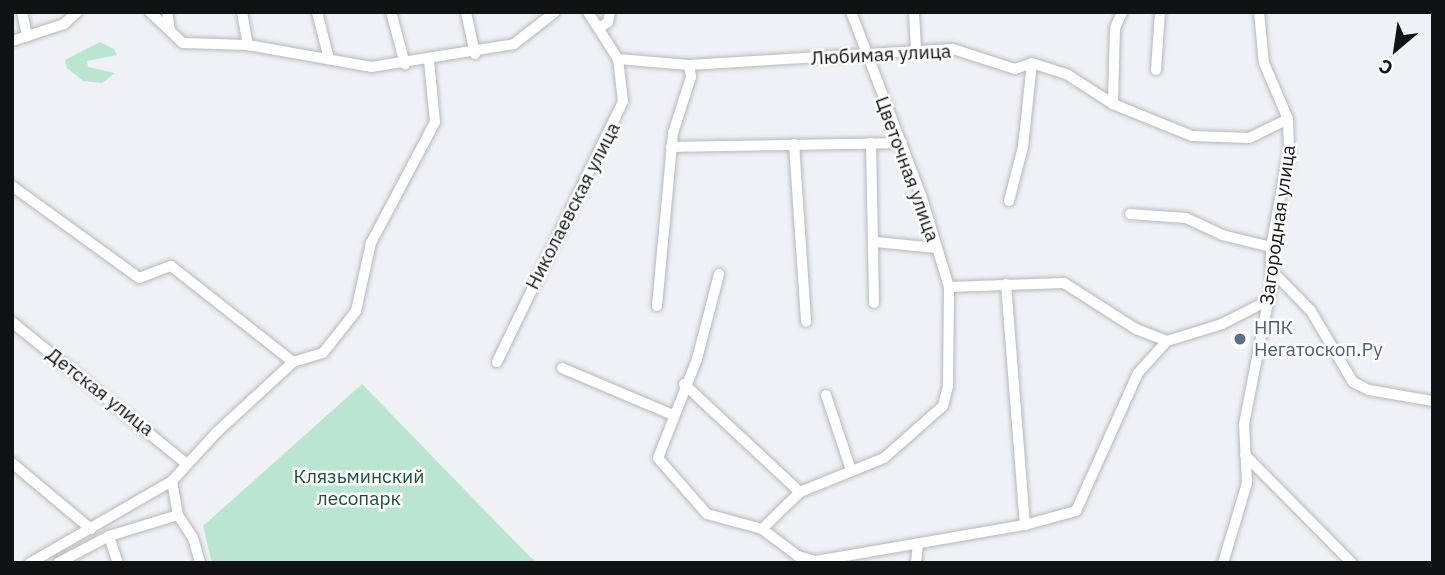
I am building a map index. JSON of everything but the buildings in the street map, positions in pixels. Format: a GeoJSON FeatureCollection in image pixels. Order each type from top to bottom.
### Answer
{"type":"FeatureCollection","features":[{"type":"Feature","properties":{"kind":"street"},"geometry":{"type":"LineString","coordinates":[[22,12],[27,36]]}},
{"type":"Feature","properties":{"kind":"street"},"geometry":{"type":"LineString","coordinates":[[12,41],[64,24],[77,12]]}},
{"type":"Feature","properties":{"kind":"street"},"geometry":{"type":"LineString","coordinates":[[150,12],[183,43],[248,45],[371,67],[475,54],[514,44],[543,16],[555,12]]}},
{"type":"Feature","properties":{"kind":"street"},"geometry":{"type":"LineString","coordinates":[[166,12],[170,30]]}},
{"type":"Feature","properties":{"kind":"street"},"geometry":{"type":"LineString","coordinates":[[242,12],[248,45]]}},
{"type":"Feature","properties":{"kind":"street"},"geometry":{"type":"LineString","coordinates":[[317,12],[329,59]]}},
{"type":"Feature","properties":{"kind":"street"},"geometry":{"type":"LineString","coordinates":[[391,12],[405,64]]}},
{"type":"Feature","properties":{"kind":"street"},"geometry":{"type":"LineString","coordinates":[[466,12],[475,54]]}},
{"type":"Feature","properties":{"kind":"street","name":"Николаевская улица"},"geometry":{"type":"LineString","coordinates":[[498,362],[564,219],[619,117],[623,102],[618,59],[588,12]]}},
{"type":"Feature","properties":{"kind":"street"},"geometry":{"type":"LineString","coordinates":[[599,28],[608,22],[610,12]]}},
{"type":"Feature","properties":{"kind":"street","name":"Цветочная улица"},"geometry":{"type":"LineString","coordinates":[[851,12],[866,57],[902,143],[950,287]]}},
{"type":"Feature","properties":{"kind":"street"},"geometry":{"type":"LineString","coordinates":[[914,12],[916,51]]}},
{"type":"Feature","properties":{"kind":"street"},"geometry":{"type":"LineString","coordinates":[[1113,104],[1115,28],[1122,12]]}},
{"type":"Feature","properties":{"kind":"street"},"geometry":{"type":"LineString","coordinates":[[1156,70],[1160,12]]}},
{"type":"Feature","properties":{"kind":"street","name":"Загородная улица"},"geometry":{"type":"LineString","coordinates":[[1223,563],[1247,483],[1244,424],[1269,300],[1271,247],[1289,150],[1288,119],[1264,64],[1259,12]]}},
{"type":"Feature","properties":{"kind":"street","name":"Любимая улица"},"geometry":{"type":"LineString","coordinates":[[618,59],[689,65],[725,59],[866,57],[953,49],[1014,69],[1032,63],[1068,75],[1113,104],[1192,136],[1249,138],[1288,119]]}},
{"type":"Feature","properties":{"kind":"street"},"geometry":{"type":"LineString","coordinates":[[30,563],[172,481],[293,362],[323,353],[356,311],[371,243],[435,122],[429,61]]}},
{"type":"Feature","properties":{"kind":"street"},"geometry":{"type":"LineString","coordinates":[[1009,201],[1023,147],[1032,63]]}},
{"type":"Feature","properties":{"kind":"street"},"geometry":{"type":"LineString","coordinates":[[657,306],[671,147],[691,77],[689,65]]}},
{"type":"Feature","properties":{"kind":"street"},"geometry":{"type":"LineString","coordinates":[[871,143],[876,242],[874,303]]}},
{"type":"Feature","properties":{"kind":"street"},"geometry":{"type":"LineString","coordinates":[[671,147],[902,143]]}},
{"type":"Feature","properties":{"kind":"street"},"geometry":{"type":"LineString","coordinates":[[794,144],[806,322]]}},
{"type":"Feature","properties":{"kind":"street"},"geometry":{"type":"LineString","coordinates":[[12,187],[139,278],[171,266],[293,362]]}},
{"type":"Feature","properties":{"kind":"street"},"geometry":{"type":"LineString","coordinates":[[1130,214],[1186,218],[1222,235],[1271,247]]}},
{"type":"Feature","properties":{"kind":"street"},"geometry":{"type":"LineString","coordinates":[[876,242],[936,248]]}},
{"type":"Feature","properties":{"kind":"street"},"geometry":{"type":"LineString","coordinates":[[1271,270],[1311,311],[1353,382],[1369,390],[1433,401]]}},
{"type":"Feature","properties":{"kind":"street"},"geometry":{"type":"LineString","coordinates":[[719,274],[697,359],[684,384],[659,451],[668,474],[706,514],[762,529],[798,556],[816,562],[860,558],[1068,516],[1081,505],[1138,373],[1167,341],[1222,324],[1269,300]]}},
{"type":"Feature","properties":{"kind":"street"},"geometry":{"type":"LineString","coordinates":[[762,529],[800,492],[884,458],[943,405],[948,386],[950,287],[1064,283],[1136,329],[1167,341]]}},
{"type":"Feature","properties":{"kind":"street"},"geometry":{"type":"LineString","coordinates":[[1006,284],[1024,525]]}},
{"type":"Feature","properties":{"kind":"street","name":"Детская улица"},"geometry":{"type":"LineString","coordinates":[[12,322],[187,464]]}},
{"type":"Feature","properties":{"kind":"street"},"geometry":{"type":"LineString","coordinates":[[562,368],[673,415]]}},
{"type":"Feature","properties":{"kind":"street"},"geometry":{"type":"LineString","coordinates":[[684,384],[800,492]]}},
{"type":"Feature","properties":{"kind":"street"},"geometry":{"type":"LineString","coordinates":[[826,395],[851,470]]}},
{"type":"Feature","properties":{"kind":"street"},"geometry":{"type":"LineString","coordinates":[[1245,455],[1352,563]]}},
{"type":"Feature","properties":{"kind":"street"},"geometry":{"type":"LineString","coordinates":[[12,463],[91,529]]}},
{"type":"Feature","properties":{"kind":"street"},"geometry":{"type":"LineString","coordinates":[[172,481],[178,515],[193,538],[200,563]]}},
{"type":"Feature","properties":{"kind":"street"},"geometry":{"type":"LineString","coordinates":[[58,563],[109,536],[178,515]]}},
{"type":"Feature","properties":{"kind":"street"},"geometry":{"type":"LineString","coordinates":[[109,536],[118,563]]}},
{"type":"Feature","properties":{"kind":"street"},"geometry":{"type":"LineString","coordinates":[[916,563],[918,545]]}},
{"type":"Feature","properties":{"kind":"green space"},"geometry":{"type":"Polygon","coordinates":[[[100,42],[114,49],[117,55],[87,61],[88,67],[115,73],[102,83],[83,81],[67,68],[65,60],[100,42]]]}},
{"type":"Feature","properties":{"kind":"green space","name":"Клязьминский лесопарк"},"geometry":{"type":"Polygon","coordinates":[[[362,384],[530,557],[539,563],[212,563],[203,526],[362,384]]]}},
{"type":"Feature","properties":{"kind":"place","name":"НПК Негатоскоп.Ру"},"geometry":{"type":"Point","coordinates":[1240,339]}}]}
